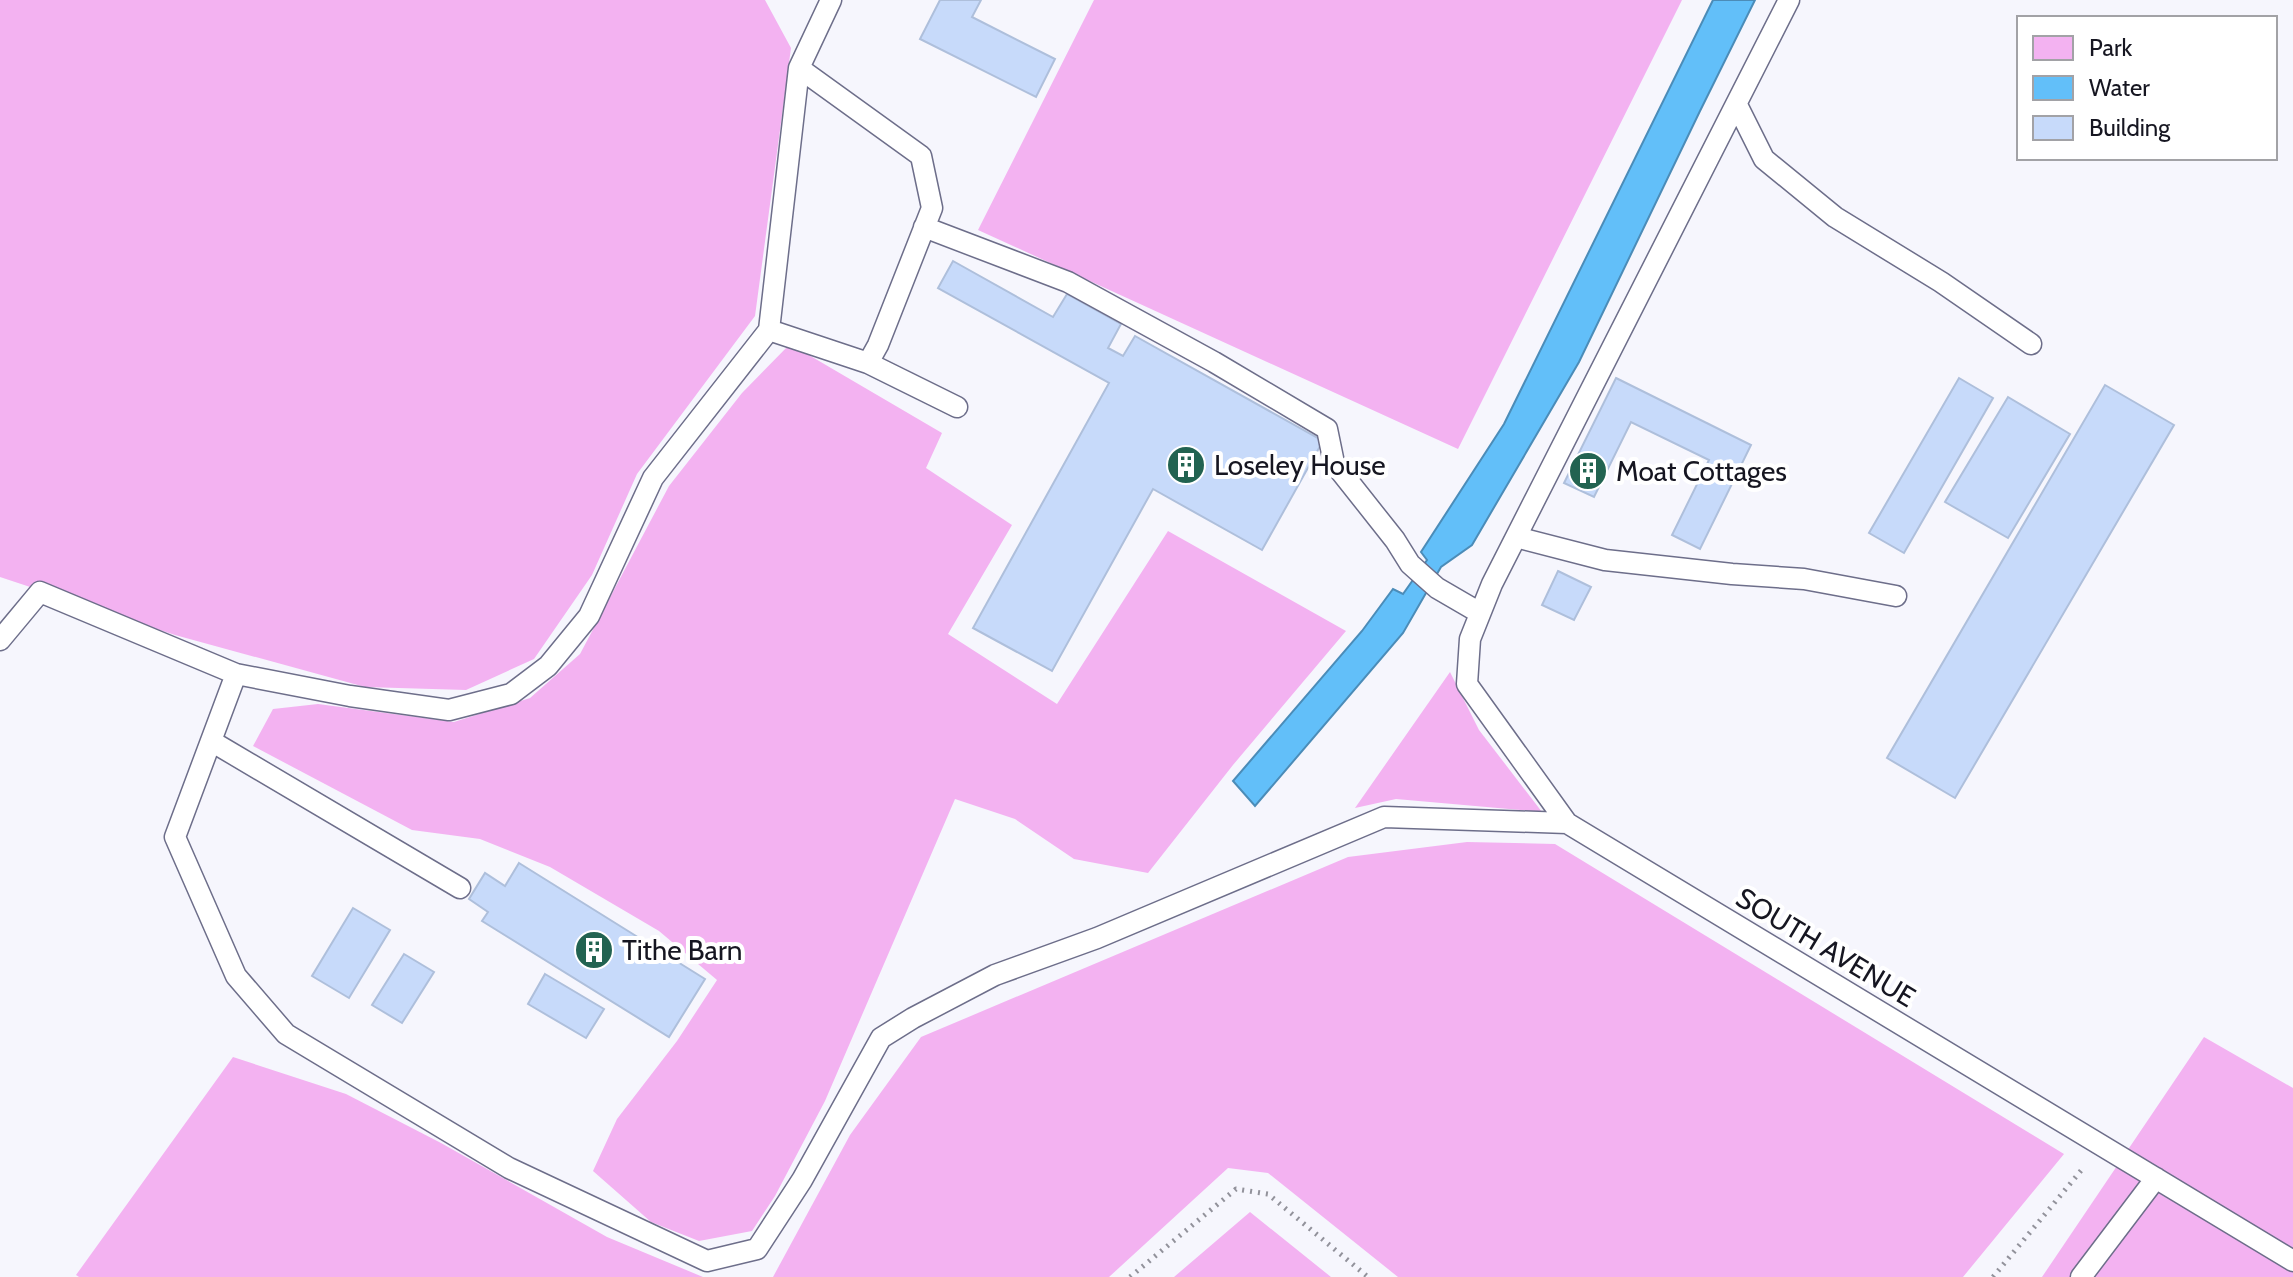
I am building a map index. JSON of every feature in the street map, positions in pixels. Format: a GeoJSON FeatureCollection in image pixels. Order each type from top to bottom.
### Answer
{"type":"FeatureCollection","features":[{"type":"Feature","properties":{"kind":"lane"},"geometry":{"type":"LineString","coordinates":[[0,640],[40,592],[236,674],[350,696],[449,710],[511,694],[548,666],[589,616],[653,478],[769,330],[799,68],[831,0]]}},
{"type":"Feature","properties":{"kind":"lane","name":"SOUTH AVENUE"},"geometry":{"type":"LineString","coordinates":[[1789,0],[1492,584],[1470,639],[1467,684],[1567,823],[2293,1261]]}},
{"type":"Feature","properties":{"kind":"lane"},"geometry":{"type":"LineString","coordinates":[[799,68],[921,156],[932,208],[868,363]]}},
{"type":"Feature","properties":{"kind":"lane"},"geometry":{"type":"LineString","coordinates":[[1737,105],[1764,159],[1835,217],[1941,282],[2031,344]]}},
{"type":"Feature","properties":{"kind":"lane"},"geometry":{"type":"LineString","coordinates":[[924,227],[1068,282],[1214,362],[1327,429],[1334,463],[1395,540],[1410,564],[1437,588],[1480,613]]}},
{"type":"Feature","properties":{"kind":"lane"},"geometry":{"type":"LineString","coordinates":[[769,330],[868,363],[957,407]]}},
{"type":"Feature","properties":{"kind":"lane"},"geometry":{"type":"LineString","coordinates":[[1516,537],[1605,560],[1804,579],[1896,596]]}},
{"type":"Feature","properties":{"kind":"lane"},"geometry":{"type":"LineString","coordinates":[[236,674],[175,837],[236,976],[286,1034],[509,1168],[707,1261],[757,1249],[802,1180],[881,1038],[995,975],[1097,938],[1384,817],[1567,823]]}},
{"type":"Feature","properties":{"kind":"lane"},"geometry":{"type":"LineString","coordinates":[[211,741],[460,888]]}},
{"type":"Feature","properties":{"kind":"lane"},"geometry":{"type":"LineString","coordinates":[[2081,1277],[2156,1178]]}},
{"type":"Feature","properties":{"kind":"path"},"geometry":{"type":"LineString","coordinates":[[1993,1277],[2101,1146]]}},
{"type":"Feature","properties":{"kind":"path"},"geometry":{"type":"LineString","coordinates":[[1130,1277],[1236,1189],[1268,1194],[1368,1277]]}},
{"type":"Feature","properties":{"kind":"green space"},"geometry":{"type":"Polygon","coordinates":[[[0,0],[765,0],[791,48],[755,316],[637,474],[592,575],[534,659],[466,690],[365,687],[175,635],[0,577],[0,0]]]}},
{"type":"Feature","properties":{"kind":"green space"},"geometry":{"type":"Polygon","coordinates":[[[1094,0],[1682,0],[1458,449],[978,230],[1094,0]]]}},
{"type":"Feature","properties":{"kind":"green space"},"geometry":{"type":"Polygon","coordinates":[[[790,344],[942,433],[926,468],[1012,525],[948,634],[1057,704],[1168,531],[1346,631],[1233,765],[1148,873],[1074,859],[1015,819],[955,799],[825,1101],[775,1196],[752,1231],[699,1241],[651,1222],[593,1171],[617,1119],[677,1041],[717,980],[659,931],[550,867],[480,839],[412,830],[253,746],[273,709],[318,704],[454,722],[530,698],[580,654],[669,486],[742,393],[790,344]]]}},
{"type":"Feature","properties":{"kind":"green space"},"geometry":{"type":"Polygon","coordinates":[[[1450,672],[1479,730],[1542,812],[1396,799],[1355,808],[1450,672]]]}},
{"type":"Feature","properties":{"kind":"green space"},"geometry":{"type":"Polygon","coordinates":[[[1467,842],[1555,844],[2064,1154],[1963,1277],[1398,1277],[1268,1173],[1228,1168],[1109,1277],[773,1277],[850,1135],[921,1037],[1348,857],[1467,842]]]}},
{"type":"Feature","properties":{"kind":"green space"},"geometry":{"type":"Polygon","coordinates":[[[2204,1037],[2293,1088],[2293,1277],[2042,1277],[2204,1037]]]}},
{"type":"Feature","properties":{"kind":"green space"},"geometry":{"type":"Polygon","coordinates":[[[233,1057],[346,1094],[441,1143],[607,1237],[703,1277],[76,1275],[233,1057]]]}},
{"type":"Feature","properties":{"kind":"green space"},"geometry":{"type":"Polygon","coordinates":[[[1250,1212],[1331,1277],[1174,1277],[1250,1212]]]}},
{"type":"Feature","properties":{"kind":"water"},"geometry":{"type":"Polygon","coordinates":[[[1713,0],[1755,0],[1579,362],[1472,545],[1441,567],[1403,633],[1255,806],[1233,781],[1362,631],[1393,589],[1403,594],[1427,560],[1421,552],[1504,424],[1713,0]]]}},
{"type":"Feature","properties":{"kind":"building"},"geometry":{"type":"Polygon","coordinates":[[[940,0],[981,0],[972,17],[1055,59],[1036,97],[920,39],[940,0]]]}},
{"type":"Feature","properties":{"kind":"building","name":"Loseley House"},"geometry":{"type":"Polygon","coordinates":[[[953,261],[1053,317],[1067,294],[1121,324],[1108,348],[1123,356],[1135,336],[1323,441],[1262,550],[1153,489],[1052,671],[973,628],[1109,383],[938,288],[953,261]]]}},
{"type":"Feature","properties":{"kind":"building","name":"Moat Cottages"},"geometry":{"type":"Polygon","coordinates":[[[1616,378],[1751,445],[1700,549],[1672,535],[1709,460],[1631,422],[1594,497],[1564,483],[1616,378]]]}},
{"type":"Feature","properties":{"kind":"building"},"geometry":{"type":"Polygon","coordinates":[[[1959,378],[1993,398],[1904,553],[1869,533],[1959,378]]]}},
{"type":"Feature","properties":{"kind":"building"},"geometry":{"type":"Polygon","coordinates":[[[2105,385],[2174,425],[1955,798],[1887,758],[2105,385]]]}},
{"type":"Feature","properties":{"kind":"building"},"geometry":{"type":"Polygon","coordinates":[[[2008,397],[2070,434],[2008,538],[1945,502],[2008,397]]]}},
{"type":"Feature","properties":{"kind":"building"},"geometry":{"type":"Polygon","coordinates":[[[1558,571],[1591,587],[1574,620],[1542,605],[1558,571]]]}},
{"type":"Feature","properties":{"kind":"building","name":"Tithe Barn"},"geometry":{"type":"Polygon","coordinates":[[[519,863],[705,979],[669,1037],[482,921],[488,912],[469,899],[485,873],[505,886],[519,863]]]}},
{"type":"Feature","properties":{"kind":"building"},"geometry":{"type":"Polygon","coordinates":[[[353,908],[390,930],[349,998],[312,976],[353,908]]]}},
{"type":"Feature","properties":{"kind":"building"},"geometry":{"type":"Polygon","coordinates":[[[404,954],[434,972],[402,1023],[372,1005],[404,954]]]}},
{"type":"Feature","properties":{"kind":"building"},"geometry":{"type":"Polygon","coordinates":[[[545,974],[604,1009],[586,1038],[528,1004],[545,974]]]}},
{"type":"Feature","properties":{"kind":"place","name":"Loseley House"},"geometry":{"type":"Point","coordinates":[1186,465]}},
{"type":"Feature","properties":{"kind":"place","name":"Moat Cottages"},"geometry":{"type":"Point","coordinates":[1588,471]}},
{"type":"Feature","properties":{"kind":"place","name":"Tithe Barn"},"geometry":{"type":"Point","coordinates":[594,950]}}]}
